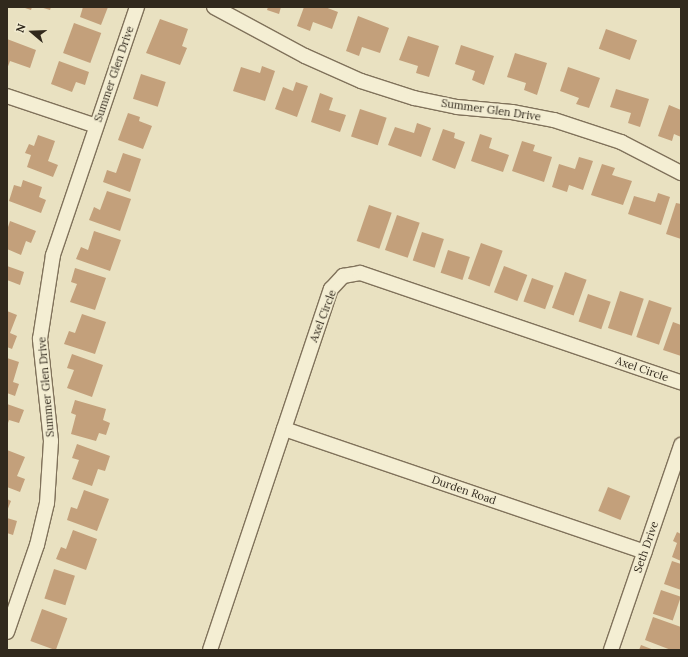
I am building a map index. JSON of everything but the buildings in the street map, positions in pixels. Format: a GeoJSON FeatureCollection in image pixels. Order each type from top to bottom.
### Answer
{"type":"FeatureCollection","features":[{"type":"Feature","properties":{"kind":"street","name":"Summer Glen Drive"},"geometry":{"type":"LineString","coordinates":[[7,632],[37,545],[47,503],[51,441],[40,339],[53,255],[137,7]]}},
{"type":"Feature","properties":{"kind":"street","name":"Summer Glen Drive"},"geometry":{"type":"LineString","coordinates":[[214,7],[304,56],[361,81],[414,98],[457,107],[512,112],[554,120],[621,142],[681,173]]}},
{"type":"Feature","properties":{"kind":"street"},"geometry":{"type":"LineString","coordinates":[[7,96],[96,126]]}},
{"type":"Feature","properties":{"kind":"street","name":"Axel Circle"},"geometry":{"type":"LineString","coordinates":[[210,650],[331,289],[343,276],[360,273],[681,382]]}},
{"type":"Feature","properties":{"kind":"street","name":"Durden Road"},"geometry":{"type":"LineString","coordinates":[[284,429],[645,552]]}},
{"type":"Feature","properties":{"kind":"street","name":"Seth Drive"},"geometry":{"type":"LineString","coordinates":[[612,650],[681,445]]}}]}
